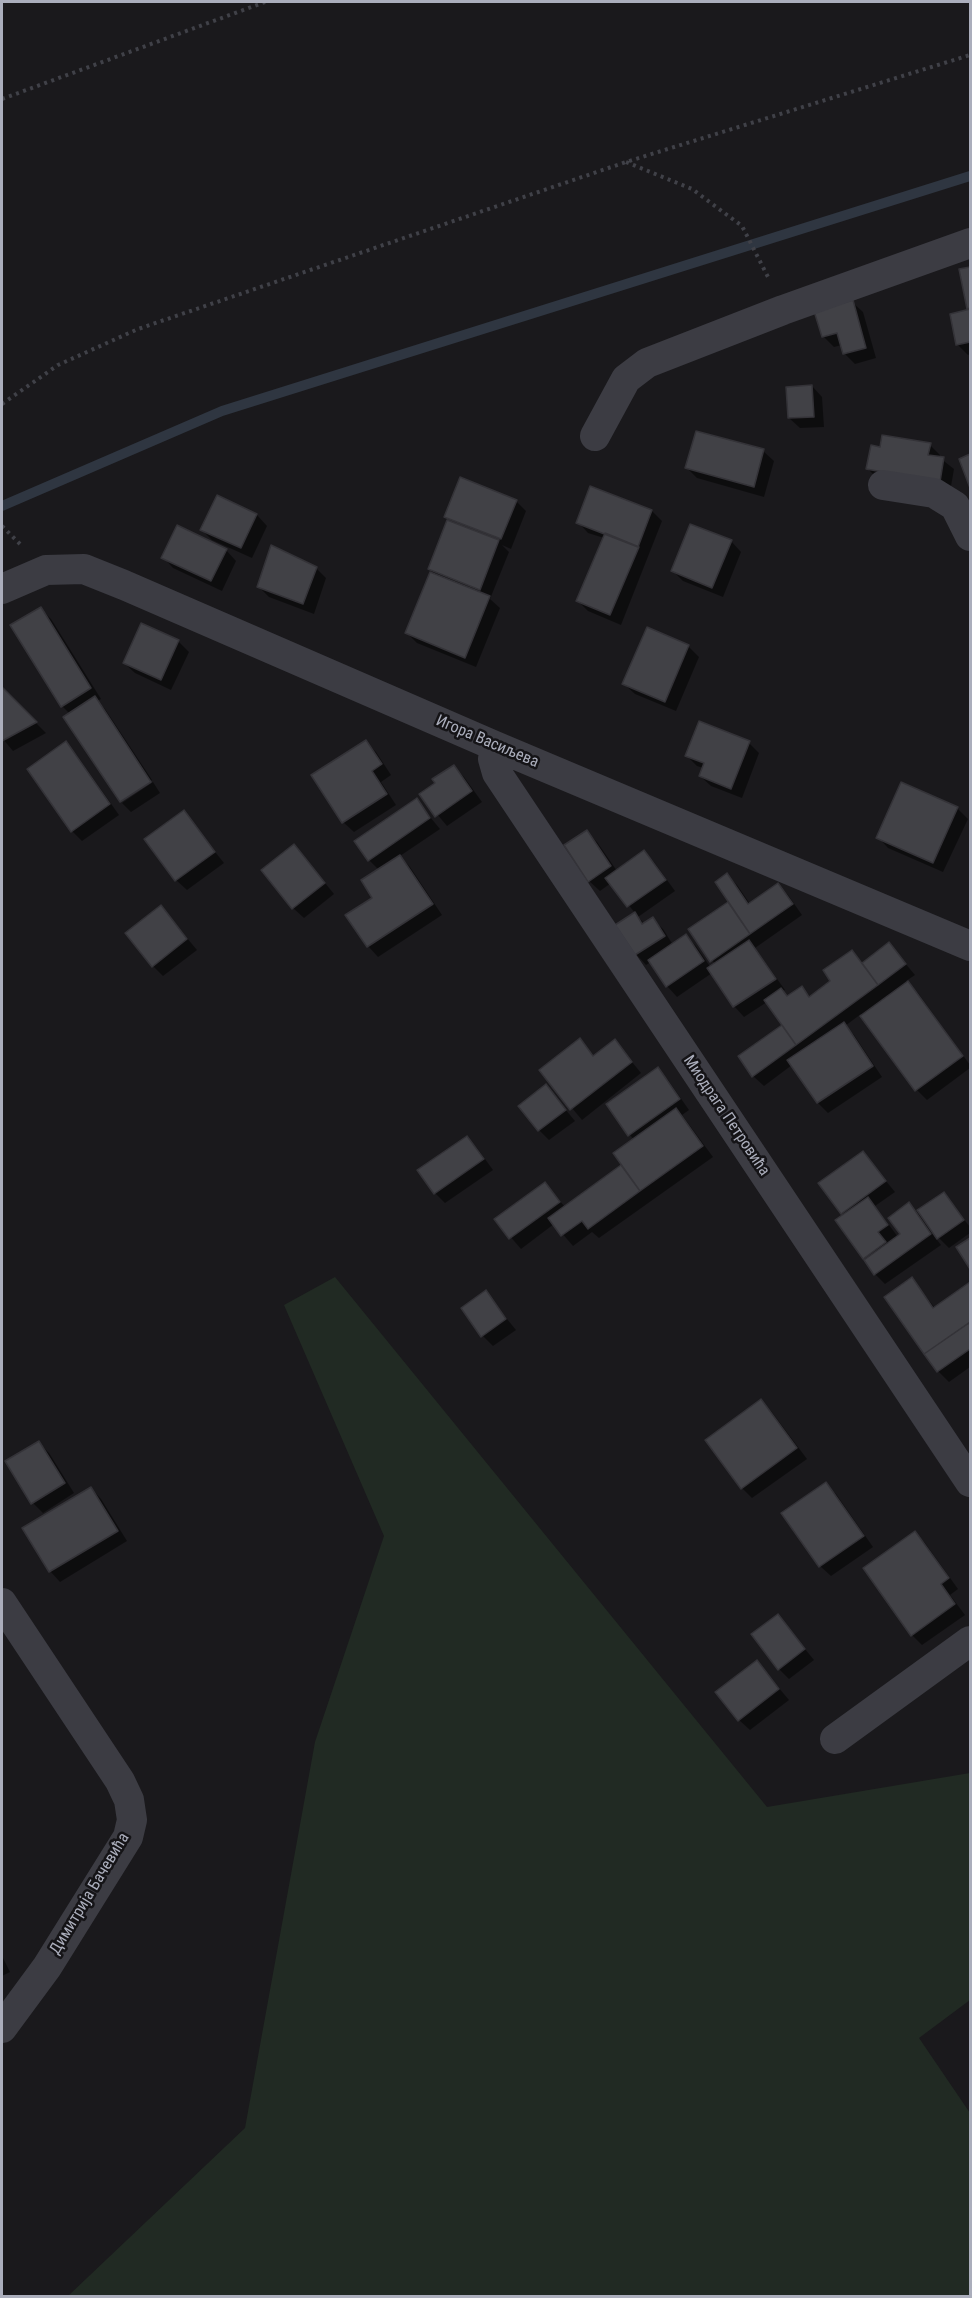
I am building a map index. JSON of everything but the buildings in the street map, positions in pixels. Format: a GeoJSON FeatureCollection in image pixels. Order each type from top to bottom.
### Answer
{"type":"FeatureCollection","features":[{"type":"Feature","properties":{"kind":"street"},"geometry":{"type":"LineString","coordinates":[[595,436],[626,379],[647,363],[783,310],[970,243]]}},
{"type":"Feature","properties":{"kind":"street"},"geometry":{"type":"LineString","coordinates":[[883,485],[934,493],[955,506],[970,536]]}},
{"type":"Feature","properties":{"kind":"street","name":"Игора Васиљева"},"geometry":{"type":"LineString","coordinates":[[2,589],[46,570],[84,569],[495,746],[970,946]]}},
{"type":"Feature","properties":{"kind":"street","name":"Миодрага Петровића"},"geometry":{"type":"LineString","coordinates":[[495,746],[493,759],[497,773],[970,1482]]}},
{"type":"Feature","properties":{"kind":"street","name":"Димитрија Бачевића"},"geometry":{"type":"LineString","coordinates":[[2,1603],[120,1781],[129,1800],[132,1820],[128,1837],[53,1957],[2,2028]]}},
{"type":"Feature","properties":{"kind":"street"},"geometry":{"type":"LineString","coordinates":[[836,1739],[970,1641]]}},
{"type":"Feature","properties":{"kind":"path"},"geometry":{"type":"LineString","coordinates":[[2,99],[265,2]]}},
{"type":"Feature","properties":{"kind":"path"},"geometry":{"type":"LineString","coordinates":[[2,404],[58,365],[138,329],[626,162],[970,55]]}},
{"type":"Feature","properties":{"kind":"path"},"geometry":{"type":"LineString","coordinates":[[626,162],[692,189],[742,225],[759,256]]}},
{"type":"Feature","properties":{"kind":"shaded area"},"geometry":{"type":"Polygon","coordinates":[[[335,1277],[767,1807],[970,1773],[970,2000],[919,2038],[970,2113],[970,2296],[68,2296],[245,2128],[315,1742],[384,1536],[284,1305],[335,1277]]]}},
{"type":"Feature","properties":{"kind":"waterway"},"geometry":{"type":"LineString","coordinates":[[2,506],[222,411],[970,176]]}}]}
